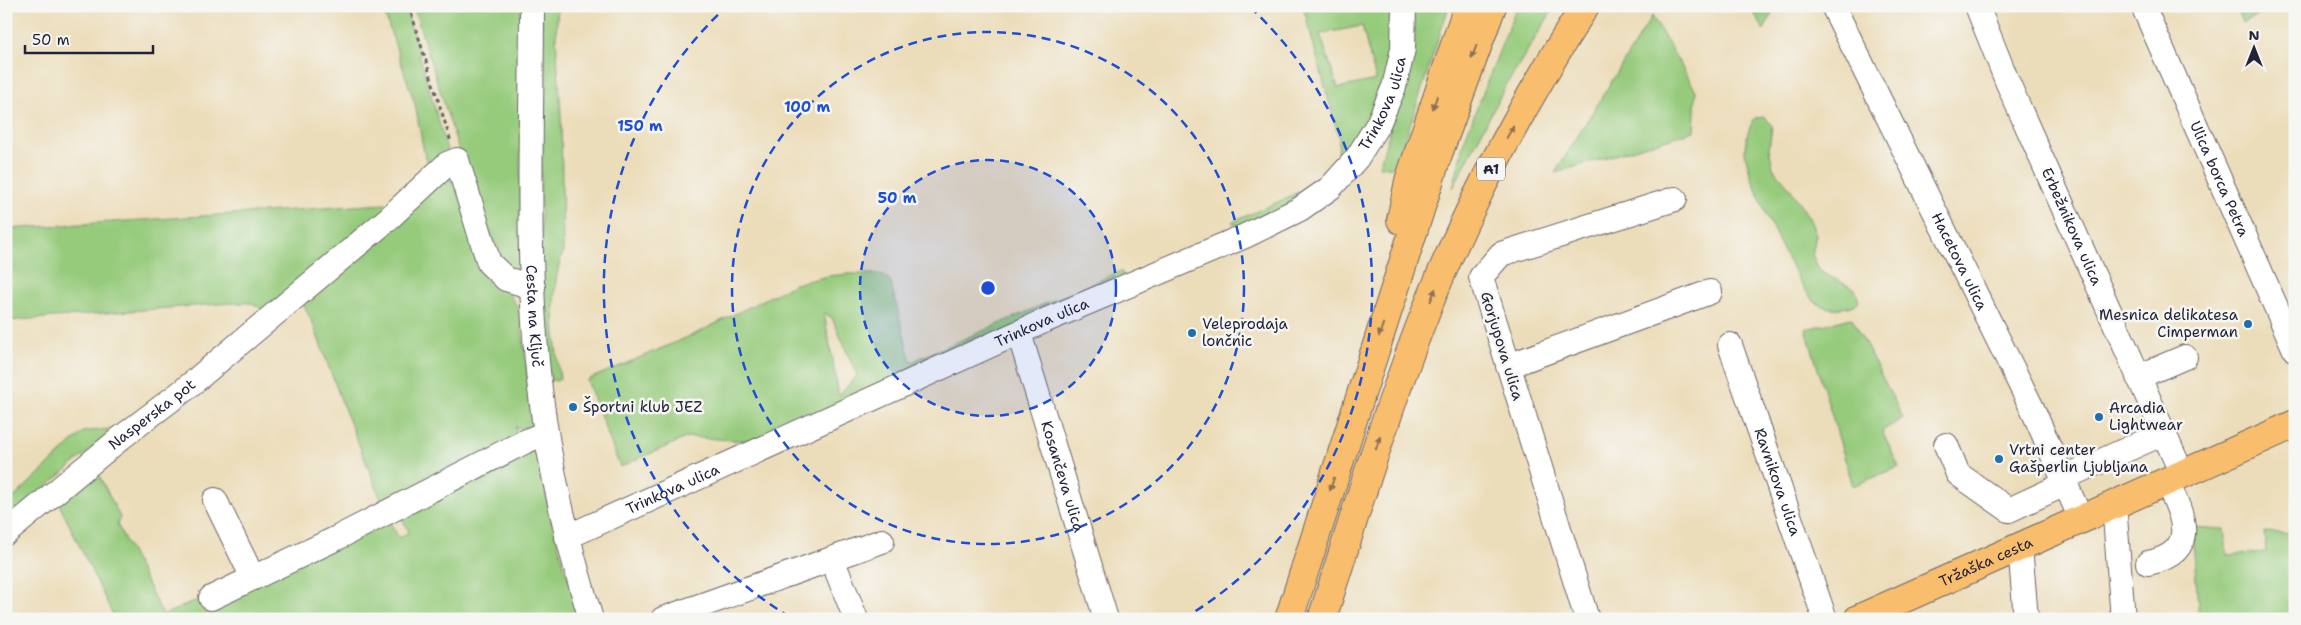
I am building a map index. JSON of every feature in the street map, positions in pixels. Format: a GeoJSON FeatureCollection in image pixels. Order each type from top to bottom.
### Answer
{"type":"FeatureCollection","features":[{"type":"Feature","properties":{"kind":"main road"},"geometry":{"type":"LineString","coordinates":[[1401,266],[1400,238],[1408,181],[1468,6]]}},
{"type":"Feature","properties":{"kind":"main road"},"geometry":{"type":"LineString","coordinates":[[1289,619],[1401,266],[1453,109],[1492,6]]}},
{"type":"Feature","properties":{"kind":"main road","name":"A1"},"geometry":{"type":"LineString","coordinates":[[1322,619],[1393,400],[1442,272],[1501,149],[1545,70],[1586,6]]}},
{"type":"Feature","properties":{"kind":"main road","name":"Tržaška cesta"},"geometry":{"type":"LineString","coordinates":[[1858,619],[1902,609],[2020,546],[2295,424]]}},
{"type":"Feature","properties":{"kind":"street","name":"Cesta na Ključ"},"geometry":{"type":"LineString","coordinates":[[532,6],[533,287],[537,362],[546,433],[568,537],[591,619]]}},
{"type":"Feature","properties":{"kind":"street","name":"Trinkova ulica"},"geometry":{"type":"LineString","coordinates":[[568,537],[1019,333],[1244,236],[1300,209],[1330,188],[1357,158],[1378,124],[1394,87],[1403,49],[1404,6]]}},
{"type":"Feature","properties":{"kind":"street","name":"Hacetova ulica"},"geometry":{"type":"LineString","coordinates":[[1832,6],[2032,408],[2081,519]]}},
{"type":"Feature","properties":{"kind":"street","name":"Erbežnikova ulica"},"geometry":{"type":"LineString","coordinates":[[1977,6],[2007,81],[2164,433],[2184,527],[2178,549],[2170,557],[2148,563]]}},
{"type":"Feature","properties":{"kind":"street","name":"Ulica borca Petra"},"geometry":{"type":"LineString","coordinates":[[2143,6],[2295,350]]}},
{"type":"Feature","properties":{"kind":"street","name":"Nasperska pot"},"geometry":{"type":"LineString","coordinates":[[6,533],[122,437],[184,390],[388,219],[425,184],[452,162]]}},
{"type":"Feature","properties":{"kind":"street"},"geometry":{"type":"LineString","coordinates":[[452,162],[489,263],[506,279],[533,287]]}},
{"type":"Feature","properties":{"kind":"street","name":"Gorjupova ulica"},"geometry":{"type":"LineString","coordinates":[[1587,619],[1481,277],[1500,254],[1675,199]]}},
{"type":"Feature","properties":{"kind":"street"},"geometry":{"type":"LineString","coordinates":[[1508,366],[1710,292]]}},
{"type":"Feature","properties":{"kind":"street","name":"Kosančeva ulica"},"geometry":{"type":"LineString","coordinates":[[1019,333],[1106,619]]}},
{"type":"Feature","properties":{"kind":"street","name":"Ravnikova ulica"},"geometry":{"type":"LineString","coordinates":[[1730,345],[1826,619]]}},
{"type":"Feature","properties":{"kind":"street"},"geometry":{"type":"LineString","coordinates":[[2138,377],[2185,357]]}},
{"type":"Feature","properties":{"kind":"street"},"geometry":{"type":"LineString","coordinates":[[211,598],[338,538],[504,452],[546,433]]}},
{"type":"Feature","properties":{"kind":"street"},"geometry":{"type":"LineString","coordinates":[[1946,445],[1958,474],[2009,510],[2064,481],[2164,433]]}},
{"type":"Feature","properties":{"kind":"street"},"geometry":{"type":"LineString","coordinates":[[215,500],[253,578]]}},
{"type":"Feature","properties":{"kind":"street"},"geometry":{"type":"LineString","coordinates":[[2114,504],[2123,619]]}},
{"type":"Feature","properties":{"kind":"street"},"geometry":{"type":"LineString","coordinates":[[663,619],[882,541]]}},
{"type":"Feature","properties":{"kind":"street"},"geometry":{"type":"LineString","coordinates":[[2020,546],[2026,619]]}},
{"type":"Feature","properties":{"kind":"street"},"geometry":{"type":"LineString","coordinates":[[832,559],[856,619]]}},
{"type":"Feature","properties":{"kind":"path"},"geometry":{"type":"LineString","coordinates":[[409,6],[452,162]]}},
{"type":"Feature","properties":{"kind":"green space"},"geometry":{"type":"Polygon","coordinates":[[[382,6],[405,6],[448,153],[431,165],[425,158],[415,104],[382,6]]]}},
{"type":"Feature","properties":{"kind":"green space"},"geometry":{"type":"Polygon","coordinates":[[[413,6],[521,6],[520,273],[503,270],[478,198],[476,183],[463,163],[413,6]]]}},
{"type":"Feature","properties":{"kind":"green space"},"geometry":{"type":"Polygon","coordinates":[[[542,6],[558,6],[556,37],[561,113],[563,252],[554,299],[556,347],[560,379],[556,381],[549,379],[542,286],[542,6]]]}},
{"type":"Feature","properties":{"kind":"green space"},"geometry":{"type":"Polygon","coordinates":[[[1303,6],[1393,6],[1396,54],[1372,124],[1325,184],[1243,229],[1232,222],[1274,204],[1307,187],[1320,177],[1331,167],[1337,157],[1339,138],[1303,6]],[[1362,26],[1320,34],[1338,88],[1376,80],[1362,26]]]}},
{"type":"Feature","properties":{"kind":"green space"},"geometry":{"type":"Polygon","coordinates":[[[1406,6],[1449,6],[1396,168],[1379,166],[1391,128],[1384,125],[1406,6]]]}},
{"type":"Feature","properties":{"kind":"green space"},"geometry":{"type":"Polygon","coordinates":[[[1517,6],[1555,6],[1505,87],[1453,188],[1464,141],[1517,6]]]}},
{"type":"Feature","properties":{"kind":"green space"},"geometry":{"type":"Polygon","coordinates":[[[1750,6],[1776,6],[1764,30],[1750,6]]]}},
{"type":"Feature","properties":{"kind":"green space"},"geometry":{"type":"Polygon","coordinates":[[[2235,6],[2279,6],[2242,23],[2235,6]]]}},
{"type":"Feature","properties":{"kind":"green space"},"geometry":{"type":"Polygon","coordinates":[[[1652,16],[1696,91],[1694,131],[1555,173],[1652,16]]]}},
{"type":"Feature","properties":{"kind":"green space"},"geometry":{"type":"Polygon","coordinates":[[[1765,117],[1772,126],[1769,148],[1773,168],[1789,187],[1809,218],[1816,234],[1812,255],[1821,272],[1855,289],[1859,301],[1849,307],[1829,308],[1813,300],[1795,273],[1762,205],[1747,164],[1745,151],[1749,129],[1755,118],[1765,117]]]}},
{"type":"Feature","properties":{"kind":"green space"},"geometry":{"type":"Polygon","coordinates":[[[457,176],[507,291],[520,311],[533,428],[515,427],[519,438],[385,509],[344,408],[313,324],[301,299],[436,179],[457,176]]]}},
{"type":"Feature","properties":{"kind":"green space"},"geometry":{"type":"Polygon","coordinates":[[[399,203],[267,312],[252,303],[231,303],[6,321],[6,229],[399,203]]]}},
{"type":"Feature","properties":{"kind":"green space"},"geometry":{"type":"Polygon","coordinates":[[[1121,271],[1125,279],[762,442],[688,437],[620,467],[587,380],[695,334],[795,284],[828,276],[849,274],[880,274],[890,280],[911,362],[1121,271]],[[824,313],[839,396],[857,375],[832,318],[824,313]]]}},
{"type":"Feature","properties":{"kind":"green space"},"geometry":{"type":"Polygon","coordinates":[[[1852,318],[1903,418],[1882,431],[1899,467],[1853,486],[1806,329],[1852,318]]]}},
{"type":"Feature","properties":{"kind":"green space"},"geometry":{"type":"Polygon","coordinates":[[[116,428],[6,521],[6,505],[83,432],[116,428]]]}},
{"type":"Feature","properties":{"kind":"green space"},"geometry":{"type":"Polygon","coordinates":[[[537,446],[550,517],[580,619],[115,619],[58,502],[92,471],[99,475],[120,517],[117,524],[163,615],[198,600],[202,605],[387,517],[399,538],[409,532],[398,511],[537,446]]]}},
{"type":"Feature","properties":{"kind":"green space"},"geometry":{"type":"Polygon","coordinates":[[[2192,527],[2224,529],[2227,555],[2266,552],[2264,532],[2295,534],[2295,619],[2199,619],[2192,527]]]}},
{"type":"Feature","properties":{"kind":"place","name":"Mesnica delikatesa Cimperman"},"geometry":{"type":"Point","coordinates":[2248,324]}},
{"type":"Feature","properties":{"kind":"place","name":"Veleprodaja lončnic"},"geometry":{"type":"Point","coordinates":[1192,333]}},
{"type":"Feature","properties":{"kind":"place","name":"Športni klub JEZ"},"geometry":{"type":"Point","coordinates":[573,407]}},
{"type":"Feature","properties":{"kind":"place","name":"Arcadia Lightwear"},"geometry":{"type":"Point","coordinates":[2099,417]}},
{"type":"Feature","properties":{"kind":"place","name":"Vrtni center Gašperlin Ljubljana"},"geometry":{"type":"Point","coordinates":[1999,459]}}]}
